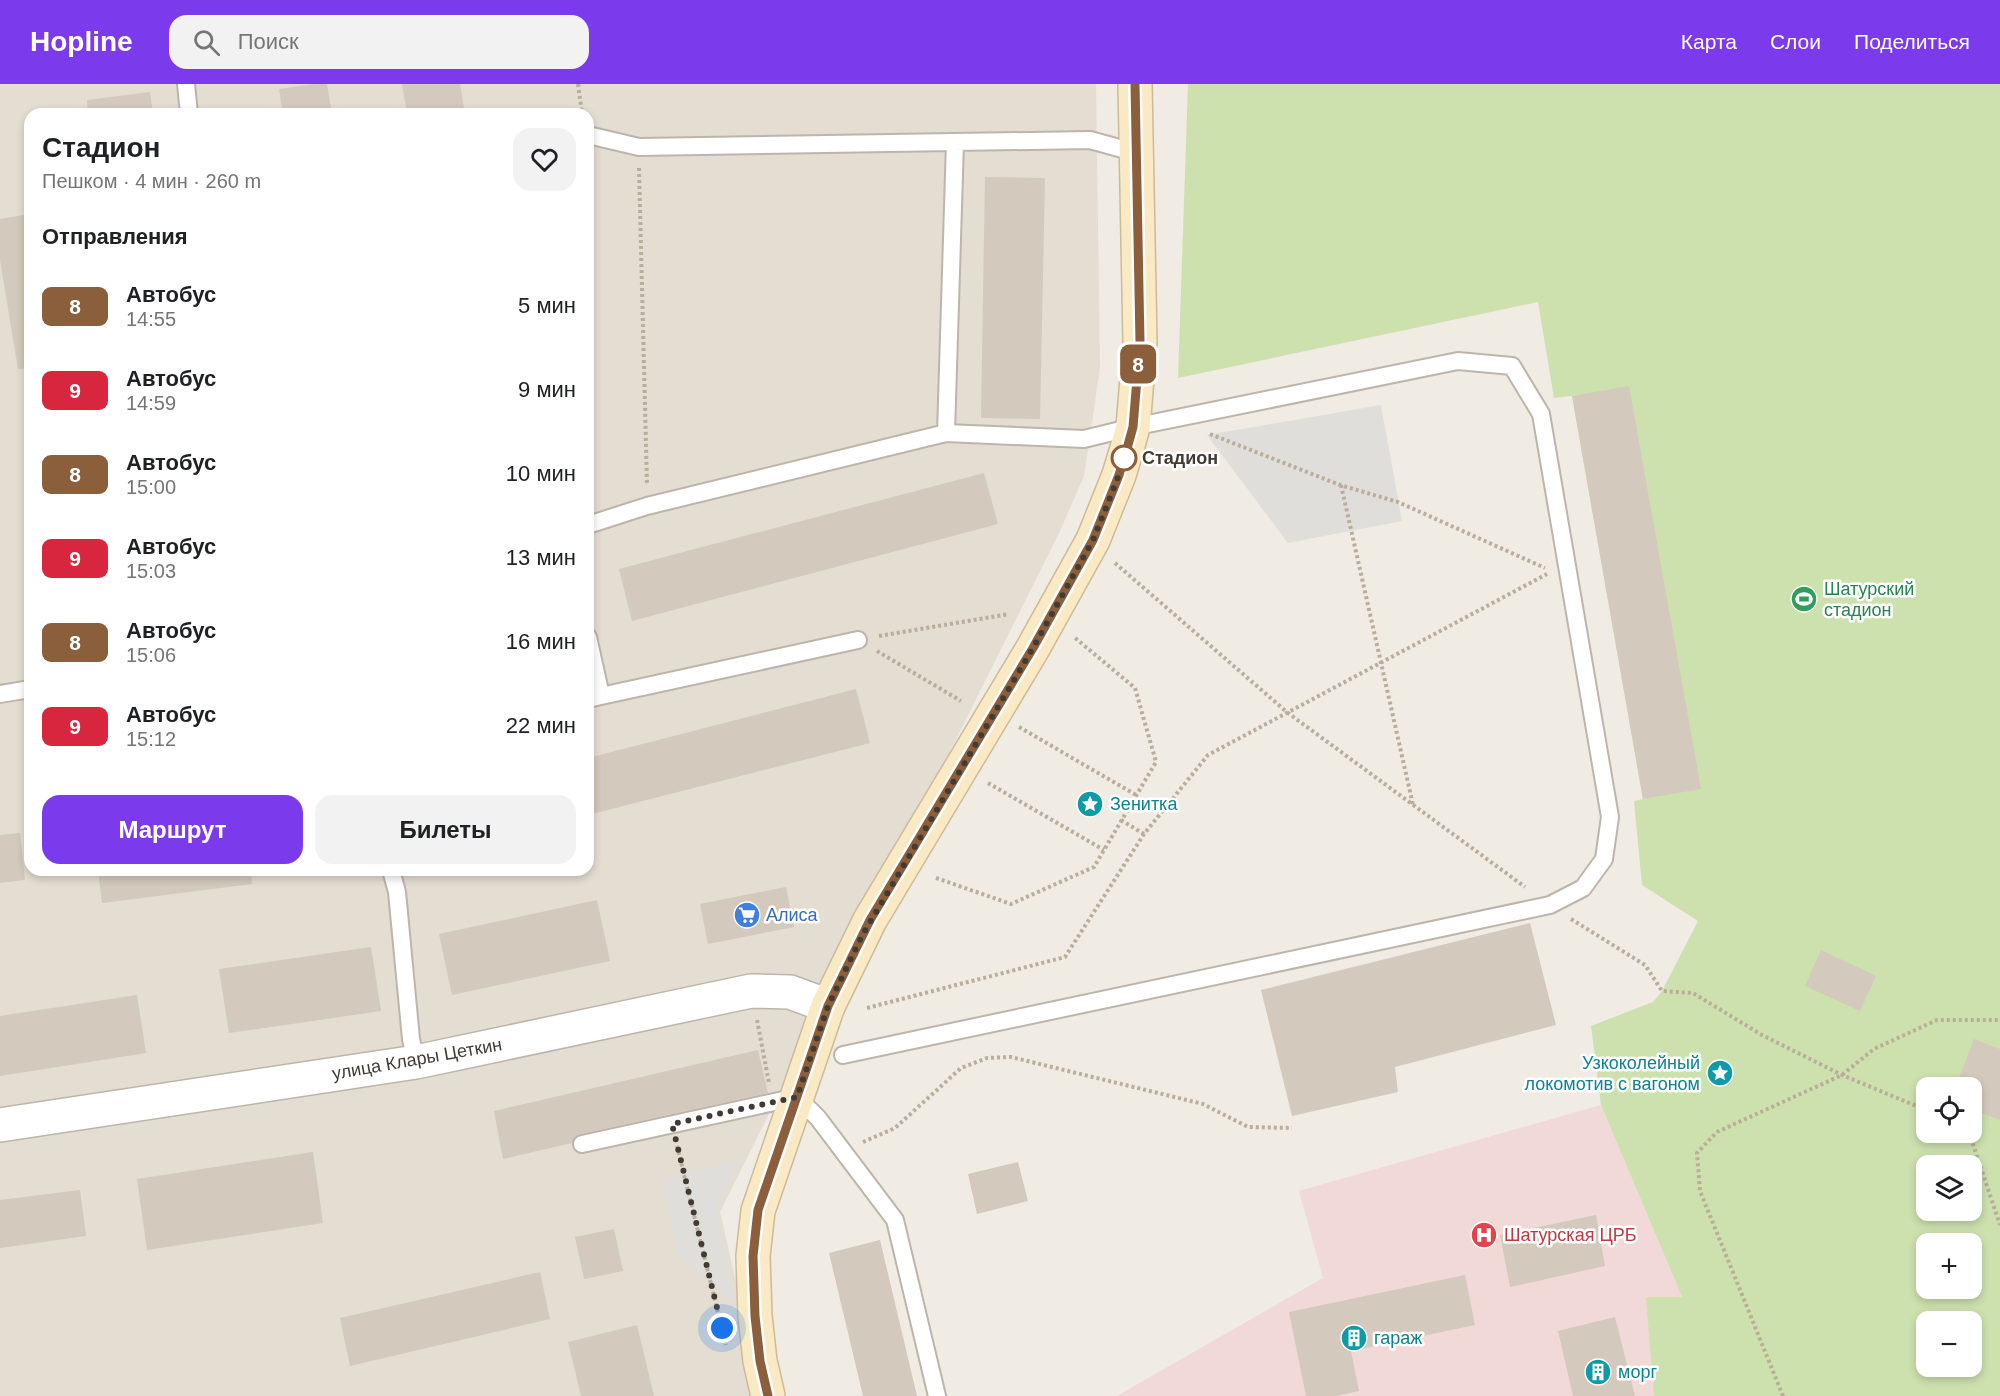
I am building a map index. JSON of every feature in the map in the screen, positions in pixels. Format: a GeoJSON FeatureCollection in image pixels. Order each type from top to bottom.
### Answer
{"type":"FeatureCollection","features":[{"type":"Feature","properties":{"kind":"street"},"geometry":{"type":"LineString","coordinates":[[768,1396],[760,1361],[755,1316],[753,1256],[758,1210],[785,1100],[870,920],[1033,648],[1093,540],[1119,475],[1133,427],[1140,342],[1135,84]]}},
{"type":"Feature","properties":{"kind":"street","name":"улица Клары Цеткин"},"geometry":{"type":"LineString","coordinates":[[0,1125],[416,1062],[751,991],[790,992],[828,1006]]}},
{"type":"Feature","properties":{"kind":"lane"},"geometry":{"type":"LineString","coordinates":[[186,84],[188,108]]}},
{"type":"Feature","properties":{"kind":"lane"},"geometry":{"type":"LineString","coordinates":[[594,136],[639,147],[1090,140],[1137,153]]}},
{"type":"Feature","properties":{"kind":"lane"},"geometry":{"type":"LineString","coordinates":[[946,433],[955,142]]}},
{"type":"Feature","properties":{"kind":"lane"},"geometry":{"type":"LineString","coordinates":[[594,523],[647,506],[946,433],[1084,439],[1458,361],[1512,366],[1541,414],[1610,817],[1604,859],[1583,888],[1550,905],[843,1055]]}},
{"type":"Feature","properties":{"kind":"lane"},"geometry":{"type":"LineString","coordinates":[[594,698],[858,640]]}},
{"type":"Feature","properties":{"kind":"lane"},"geometry":{"type":"LineString","coordinates":[[0,694],[24,691]]}},
{"type":"Feature","properties":{"kind":"lane"},"geometry":{"type":"LineString","coordinates":[[393,876],[397,892],[411,1039],[416,1062]]}},
{"type":"Feature","properties":{"kind":"lane"},"geometry":{"type":"LineString","coordinates":[[582,1144],[785,1100],[818,1118],[895,1220],[937,1396]]}},
{"type":"Feature","properties":{"kind":"path"},"geometry":{"type":"LineString","coordinates":[[578,84],[581,108]]}},
{"type":"Feature","properties":{"kind":"path"},"geometry":{"type":"LineString","coordinates":[[639,147],[647,506]]}},
{"type":"Feature","properties":{"kind":"path"},"geometry":{"type":"LineString","coordinates":[[867,1008],[1065,957],[1144,834],[1208,755],[1552,571],[1398,502],[1340,484],[1173,420]]}},
{"type":"Feature","properties":{"kind":"path"},"geometry":{"type":"LineString","coordinates":[[1340,484],[1413,805]]}},
{"type":"Feature","properties":{"kind":"path"},"geometry":{"type":"LineString","coordinates":[[1110,558],[1288,713],[1550,905],[1645,966],[1662,991],[1693,993],[1762,1035],[1842,1075],[1916,1106]]}},
{"type":"Feature","properties":{"kind":"path"},"geometry":{"type":"LineString","coordinates":[[858,640],[1009,614]]}},
{"type":"Feature","properties":{"kind":"path"},"geometry":{"type":"LineString","coordinates":[[936,878],[1011,904],[1094,867],[1156,762],[1136,688],[1069,633]]}},
{"type":"Feature","properties":{"kind":"path"},"geometry":{"type":"LineString","coordinates":[[858,640],[962,700]]}},
{"type":"Feature","properties":{"kind":"path"},"geometry":{"type":"LineString","coordinates":[[1018,727],[1137,795]]}},
{"type":"Feature","properties":{"kind":"path"},"geometry":{"type":"LineString","coordinates":[[988,783],[1104,850]]}},
{"type":"Feature","properties":{"kind":"path"},"geometry":{"type":"LineString","coordinates":[[1122,820],[1144,834]]}},
{"type":"Feature","properties":{"kind":"path"},"geometry":{"type":"LineString","coordinates":[[757,1018],[785,1100]]}},
{"type":"Feature","properties":{"kind":"path"},"geometry":{"type":"LineString","coordinates":[[1783,1396],[1700,1191],[1697,1153],[1717,1132],[1842,1075],[1875,1049],[1937,1020],[2000,1020]]}},
{"type":"Feature","properties":{"kind":"path"},"geometry":{"type":"LineString","coordinates":[[838,1144],[864,1142],[895,1128],[961,1068],[987,1058],[1011,1057],[1203,1104],[1248,1127],[1292,1128]]}},
{"type":"Feature","properties":{"kind":"path"},"geometry":{"type":"LineString","coordinates":[[672,1124],[727,1351]]}},
{"type":"Feature","properties":{"kind":"path"},"geometry":{"type":"LineString","coordinates":[[1973,1143],[2000,1225]]}},
{"type":"Feature","properties":{"kind":"path"},"geometry":{"type":"LineString","coordinates":[[1992,1200],[2000,1202]]}},
{"type":"Feature","properties":{"kind":"shaded area"},"geometry":{"type":"Polygon","coordinates":[[[0,84],[1096,84],[1100,368],[1084,476],[1060,531],[720,1212],[762,1396],[0,1396],[0,84]]]}},
{"type":"Feature","properties":{"kind":"shaded area"},"geometry":{"type":"Polygon","coordinates":[[[1381,405],[1402,521],[1288,543],[1207,435],[1381,405]]]}},
{"type":"Feature","properties":{"kind":"shaded area","name":"Шатурская ЦРБ"},"geometry":{"type":"Polygon","coordinates":[[[1601,1105],[1724,1396],[1117,1396],[1323,1278],[1299,1191],[1601,1105]]]}},
{"type":"Feature","properties":{"kind":"shaded area"},"geometry":{"type":"Polygon","coordinates":[[[740,1160],[715,1209],[737,1305],[679,1257],[663,1180],[740,1160]]]}},
{"type":"Feature","properties":{"kind":"green space","name":"Шатурский стадион"},"geometry":{"type":"Polygon","coordinates":[[[1188,84],[2000,84],[2000,1396],[1654,1396],[1646,1297],[1682,1297],[1601,1105],[1591,1026],[1653,1002],[1662,991],[1698,921],[1642,885],[1634,801],[1643,799],[1572,396],[1554,398],[1538,302],[1178,378],[1188,84]]]}},
{"type":"Feature","properties":{"kind":"building"},"geometry":{"type":"Polygon","coordinates":[[[327,84],[331,108],[282,108],[279,89],[327,84]]]}},
{"type":"Feature","properties":{"kind":"building"},"geometry":{"type":"Polygon","coordinates":[[[402,84],[460,84],[464,108],[406,108],[402,84]]]}},
{"type":"Feature","properties":{"kind":"building"},"geometry":{"type":"Polygon","coordinates":[[[150,92],[152,108],[88,108],[87,100],[150,92]]]}},
{"type":"Feature","properties":{"kind":"building"},"geometry":{"type":"Polygon","coordinates":[[[985,177],[1045,178],[1040,419],[981,418],[985,177]]]}},
{"type":"Feature","properties":{"kind":"building"},"geometry":{"type":"Polygon","coordinates":[[[24,215],[24,368],[18,369],[0,260],[0,219],[24,215]]]}},
{"type":"Feature","properties":{"kind":"building"},"geometry":{"type":"Polygon","coordinates":[[[1629,386],[1701,789],[1643,799],[1572,396],[1629,386]]]}},
{"type":"Feature","properties":{"kind":"building"},"geometry":{"type":"Polygon","coordinates":[[[984,473],[998,524],[632,621],[619,569],[984,473]]]}},
{"type":"Feature","properties":{"kind":"building"},"geometry":{"type":"Polygon","coordinates":[[[856,689],[870,743],[594,813],[594,756],[856,689]]]}},
{"type":"Feature","properties":{"kind":"building"},"geometry":{"type":"Polygon","coordinates":[[[20,833],[25,880],[0,883],[0,835],[20,833]]]}},
{"type":"Feature","properties":{"kind":"building"},"geometry":{"type":"Polygon","coordinates":[[[99,876],[251,876],[252,884],[102,903],[99,876]]]}},
{"type":"Feature","properties":{"kind":"building","name":"Алиса"},"geometry":{"type":"Polygon","coordinates":[[[786,887],[794,927],[708,944],[700,904],[786,887]]]}},
{"type":"Feature","properties":{"kind":"building"},"geometry":{"type":"Polygon","coordinates":[[[597,900],[610,961],[452,995],[439,934],[597,900]]]}},
{"type":"Feature","properties":{"kind":"building"},"geometry":{"type":"Polygon","coordinates":[[[1530,923],[1556,1025],[1395,1067],[1398,1092],[1292,1116],[1261,990],[1530,923]]]}},
{"type":"Feature","properties":{"kind":"building"},"geometry":{"type":"Polygon","coordinates":[[[371,947],[381,1011],[229,1033],[219,969],[371,947]]]}},
{"type":"Feature","properties":{"kind":"building"},"geometry":{"type":"Polygon","coordinates":[[[1821,950],[1876,976],[1860,1011],[1805,986],[1821,950]]]}},
{"type":"Feature","properties":{"kind":"building"},"geometry":{"type":"Polygon","coordinates":[[[137,995],[146,1053],[0,1076],[0,1016],[137,995]]]}},
{"type":"Feature","properties":{"kind":"building"},"geometry":{"type":"Polygon","coordinates":[[[1974,1039],[2000,1049],[2000,1120],[1982,1113],[1982,1077],[1959,1077],[1974,1039]]]}},
{"type":"Feature","properties":{"kind":"building"},"geometry":{"type":"Polygon","coordinates":[[[758,1050],[768,1093],[580,1134],[572,1143],[503,1159],[494,1111],[758,1050]]]}},
{"type":"Feature","properties":{"kind":"building"},"geometry":{"type":"Polygon","coordinates":[[[313,1152],[323,1223],[147,1250],[137,1179],[313,1152]]]}},
{"type":"Feature","properties":{"kind":"building"},"geometry":{"type":"Polygon","coordinates":[[[1018,1162],[1028,1201],[977,1214],[968,1174],[1018,1162]]]}},
{"type":"Feature","properties":{"kind":"building"},"geometry":{"type":"Polygon","coordinates":[[[80,1190],[86,1236],[0,1248],[0,1200],[80,1190]]]}},
{"type":"Feature","properties":{"kind":"building"},"geometry":{"type":"Polygon","coordinates":[[[1596,1215],[1605,1266],[1510,1287],[1500,1235],[1596,1215]]]}},
{"type":"Feature","properties":{"kind":"building"},"geometry":{"type":"Polygon","coordinates":[[[614,1229],[623,1271],[584,1279],[575,1237],[614,1229]]]}},
{"type":"Feature","properties":{"kind":"building"},"geometry":{"type":"Polygon","coordinates":[[[880,1240],[917,1396],[863,1396],[829,1253],[880,1240]]]}},
{"type":"Feature","properties":{"kind":"building"},"geometry":{"type":"Polygon","coordinates":[[[540,1272],[550,1319],[350,1366],[340,1318],[540,1272]]]}},
{"type":"Feature","properties":{"kind":"building","name":"гараж"},"geometry":{"type":"Polygon","coordinates":[[[1465,1275],[1475,1325],[1351,1351],[1359,1391],[1336,1396],[1306,1396],[1289,1312],[1465,1275]]]}},
{"type":"Feature","properties":{"kind":"building","name":"морг"},"geometry":{"type":"Polygon","coordinates":[[[1615,1317],[1635,1396],[1573,1396],[1558,1331],[1615,1317]]]}},
{"type":"Feature","properties":{"kind":"building"},"geometry":{"type":"Polygon","coordinates":[[[637,1325],[654,1396],[581,1396],[568,1342],[637,1325]]]}},
{"type":"Feature","properties":{"kind":"bus line","name":"8"},"geometry":{"type":"LineString","coordinates":[[768,1396],[760,1361],[755,1316],[753,1256],[758,1210],[828,1006],[870,920],[1033,648],[1093,540],[1119,475],[1128,445],[1133,427],[1140,342],[1135,84]]}},
{"type":"Feature","properties":{"kind":"place","name":"Стадион"},"geometry":{"type":"Point","coordinates":[1124,458]}},
{"type":"Feature","properties":{"kind":"place","name":"Шатурский стадион"},"geometry":{"type":"Point","coordinates":[1804,599]}},
{"type":"Feature","properties":{"kind":"place","name":"Зенитка"},"geometry":{"type":"Point","coordinates":[1090,804]}},
{"type":"Feature","properties":{"kind":"place","name":"Алиса"},"geometry":{"type":"Point","coordinates":[747,915]}},
{"type":"Feature","properties":{"kind":"place","name":"Узкоколейный локомотив с вагоном"},"geometry":{"type":"Point","coordinates":[1720,1073]}},
{"type":"Feature","properties":{"kind":"place","name":"Шатурская ЦРБ"},"geometry":{"type":"Point","coordinates":[1484,1235]}},
{"type":"Feature","properties":{"kind":"place","name":"гараж"},"geometry":{"type":"Point","coordinates":[1354,1338]}},
{"type":"Feature","properties":{"kind":"place","name":"морг"},"geometry":{"type":"Point","coordinates":[1598,1372]}},
{"type":"Feature","properties":{"kind":"route"},"geometry":{"type":"LineString","coordinates":[[722,1328],[672,1124],[797,1097],[828,1006],[870,920],[1033,648],[1093,540],[1124,458]]}}]}
